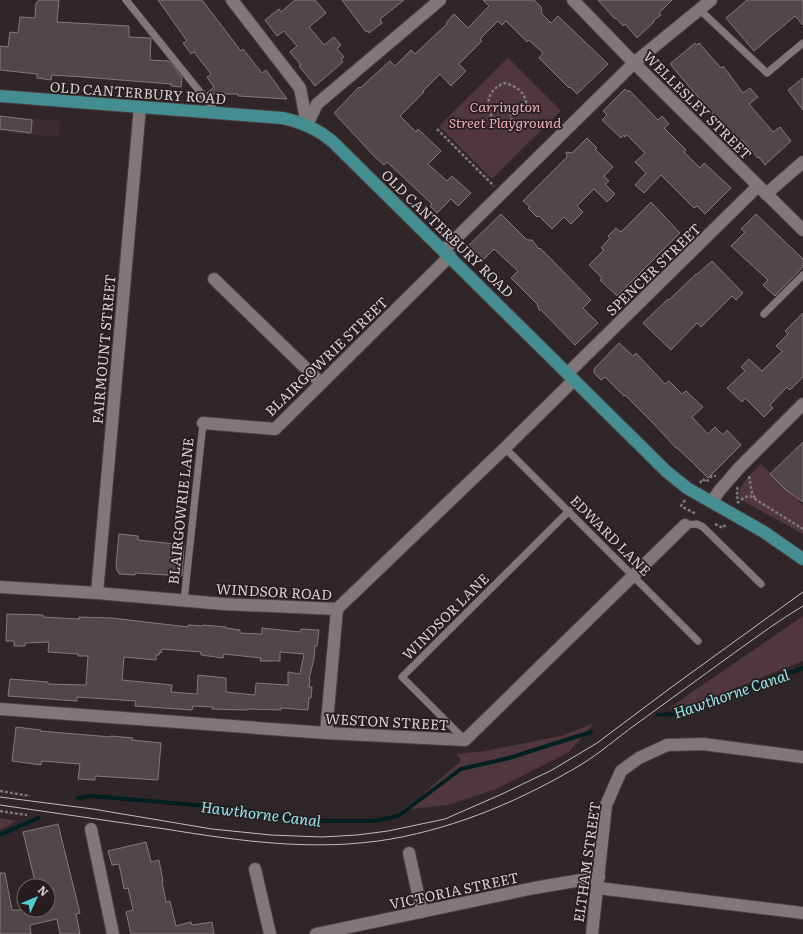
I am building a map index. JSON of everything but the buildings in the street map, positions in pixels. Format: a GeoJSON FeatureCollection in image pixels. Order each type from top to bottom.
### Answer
{"type":"FeatureCollection","features":[{"type":"Feature","properties":{"kind":"main road","name":"OLD CANTERBURY ROAD"},"geometry":{"type":"LineString","coordinates":[[0,96],[282,118],[307,126],[326,136],[447,253],[666,471],[687,488],[764,532],[803,559]]}},
{"type":"Feature","properties":{"kind":"street"},"geometry":{"type":"LineString","coordinates":[[232,0],[300,88],[307,126]]}},
{"type":"Feature","properties":{"kind":"street"},"geometry":{"type":"LineString","coordinates":[[307,126],[317,104],[440,0]]}},
{"type":"Feature","properties":{"kind":"street","name":"WELLESLEY STREET"},"geometry":{"type":"LineString","coordinates":[[572,0],[803,230]]}},
{"type":"Feature","properties":{"kind":"street","name":"BLAIRGOWRIE STREET"},"geometry":{"type":"LineString","coordinates":[[203,423],[276,429],[447,253],[501,194],[634,63],[711,0]]}},
{"type":"Feature","properties":{"kind":"street"},"geometry":{"type":"LineString","coordinates":[[300,88],[306,90],[317,104]]}},
{"type":"Feature","properties":{"kind":"street","name":"FAIRMOUNT STREET"},"geometry":{"type":"LineString","coordinates":[[97,593],[140,107]]}},
{"type":"Feature","properties":{"kind":"street","name":"SPENCER STREET"},"geometry":{"type":"LineString","coordinates":[[571,376],[762,190],[803,162]]}},
{"type":"Feature","properties":{"kind":"street"},"geometry":{"type":"LineString","coordinates":[[214,279],[321,383]]}},
{"type":"Feature","properties":{"kind":"street","name":"WINDSOR ROAD"},"geometry":{"type":"LineString","coordinates":[[0,587],[97,593],[224,604],[337,609],[505,448],[571,376]]}},
{"type":"Feature","properties":{"kind":"street"},"geometry":{"type":"LineString","coordinates":[[712,502],[719,491],[740,466],[803,404]]}},
{"type":"Feature","properties":{"kind":"street","name":"WESTON STREET"},"geometry":{"type":"LineString","coordinates":[[0,709],[326,733],[465,740],[685,525]]}},
{"type":"Feature","properties":{"kind":"street"},"geometry":{"type":"LineString","coordinates":[[326,733],[337,609]]}},
{"type":"Feature","properties":{"kind":"street","name":"ELTHAM STREET"},"geometry":{"type":"LineString","coordinates":[[592,934],[606,805],[621,772],[639,758],[667,745],[703,744],[803,757]]}},
{"type":"Feature","properties":{"kind":"street"},"geometry":{"type":"LineString","coordinates":[[91,829],[113,934]]}},
{"type":"Feature","properties":{"kind":"street"},"geometry":{"type":"LineString","coordinates":[[409,853],[422,912]]}},
{"type":"Feature","properties":{"kind":"street"},"geometry":{"type":"LineString","coordinates":[[255,869],[270,934]]}},
{"type":"Feature","properties":{"kind":"street","name":"VICTORIA STREET"},"geometry":{"type":"LineString","coordinates":[[316,934],[534,888],[598,882],[803,914]]}},
{"type":"Feature","properties":{"kind":"lane"},"geometry":{"type":"LineString","coordinates":[[126,0],[217,112]]}},
{"type":"Feature","properties":{"kind":"lane"},"geometry":{"type":"LineString","coordinates":[[700,10],[767,73],[803,42]]}},
{"type":"Feature","properties":{"kind":"lane"},"geometry":{"type":"LineString","coordinates":[[764,314],[803,275]]}},
{"type":"Feature","properties":{"kind":"lane","name":"BLAIRGOWRIE LANE"},"geometry":{"type":"LineString","coordinates":[[184,600],[203,423]]}},
{"type":"Feature","properties":{"kind":"lane","name":"EDWARD LANE"},"geometry":{"type":"LineString","coordinates":[[505,448],[698,641]]}},
{"type":"Feature","properties":{"kind":"lane","name":"WINDSOR LANE"},"geometry":{"type":"LineString","coordinates":[[465,740],[402,677],[569,511]]}},
{"type":"Feature","properties":{"kind":"lane"},"geometry":{"type":"LineString","coordinates":[[685,525],[693,524],[703,527],[761,584]]}},
{"type":"Feature","properties":{"kind":"path"},"geometry":{"type":"LineString","coordinates":[[511,122],[511,115],[514,111],[521,108],[526,103],[525,98],[516,87],[504,83],[497,86],[489,99],[493,120],[498,125],[504,126],[511,122],[520,125],[537,122],[545,127]]}},
{"type":"Feature","properties":{"kind":"path"},"geometry":{"type":"LineString","coordinates":[[437,128],[501,194]]}},
{"type":"Feature","properties":{"kind":"path"},"geometry":{"type":"LineString","coordinates":[[748,475],[752,493],[755,498]]}},
{"type":"Feature","properties":{"kind":"path"},"geometry":{"type":"LineString","coordinates":[[701,482],[703,479],[706,482],[712,476]]}},
{"type":"Feature","properties":{"kind":"path"},"geometry":{"type":"LineString","coordinates":[[738,491],[736,496],[739,500],[750,496],[755,498],[803,529]]}},
{"type":"Feature","properties":{"kind":"path"},"geometry":{"type":"LineString","coordinates":[[683,502],[681,506],[696,514]]}},
{"type":"Feature","properties":{"kind":"path"},"geometry":{"type":"LineString","coordinates":[[0,791],[30,796]]}},
{"type":"Feature","properties":{"kind":"path"},"geometry":{"type":"LineString","coordinates":[[0,811],[27,815]]}},
{"type":"Feature","properties":{"kind":"shaded area"},"geometry":{"type":"Polygon","coordinates":[[[0,116],[60,121],[59,137],[0,132],[0,116]]]}},
{"type":"Feature","properties":{"kind":"green space","name":"Carrington Street Playground"},"geometry":{"type":"Polygon","coordinates":[[[508,58],[561,111],[492,179],[439,126],[508,58]]]}},
{"type":"Feature","properties":{"kind":"green space"},"geometry":{"type":"Polygon","coordinates":[[[761,464],[803,505],[803,534],[741,500],[739,497],[739,492],[743,483],[761,464]]]}},
{"type":"Feature","properties":{"kind":"green space"},"geometry":{"type":"Polygon","coordinates":[[[803,616],[803,661],[681,710],[669,708],[803,616]]]}},
{"type":"Feature","properties":{"kind":"green space"},"geometry":{"type":"Polygon","coordinates":[[[594,723],[569,752],[496,789],[448,805],[401,810],[416,800],[461,761],[457,754],[485,751],[561,736],[594,723]]]}},
{"type":"Feature","properties":{"kind":"green space"},"geometry":{"type":"Polygon","coordinates":[[[0,818],[17,821],[0,830],[0,818]]]}},
{"type":"Feature","properties":{"kind":"waterway","name":"Hawthorne Canal"},"geometry":{"type":"LineString","coordinates":[[658,715],[679,714],[803,668]]}},
{"type":"Feature","properties":{"kind":"waterway","name":"Hawthorne Canal"},"geometry":{"type":"LineString","coordinates":[[78,798],[92,796],[230,808],[304,821],[374,821],[398,816],[461,769],[509,758],[591,732]]}},
{"type":"Feature","properties":{"kind":"waterway","name":"Hawthorne Canal"},"geometry":{"type":"LineString","coordinates":[[0,835],[38,818]]}},
{"type":"Feature","properties":{"kind":"tram line"},"geometry":{"type":"LineString","coordinates":[[0,797],[93,809],[212,829],[271,835],[322,837],[357,835],[388,831],[445,819],[552,770],[597,743],[803,592]]}},
{"type":"Feature","properties":{"kind":"tram line"},"geometry":{"type":"LineString","coordinates":[[0,805],[249,841],[306,845],[363,843],[416,834],[490,810],[560,777],[595,755],[734,653],[803,606]]}}]}
